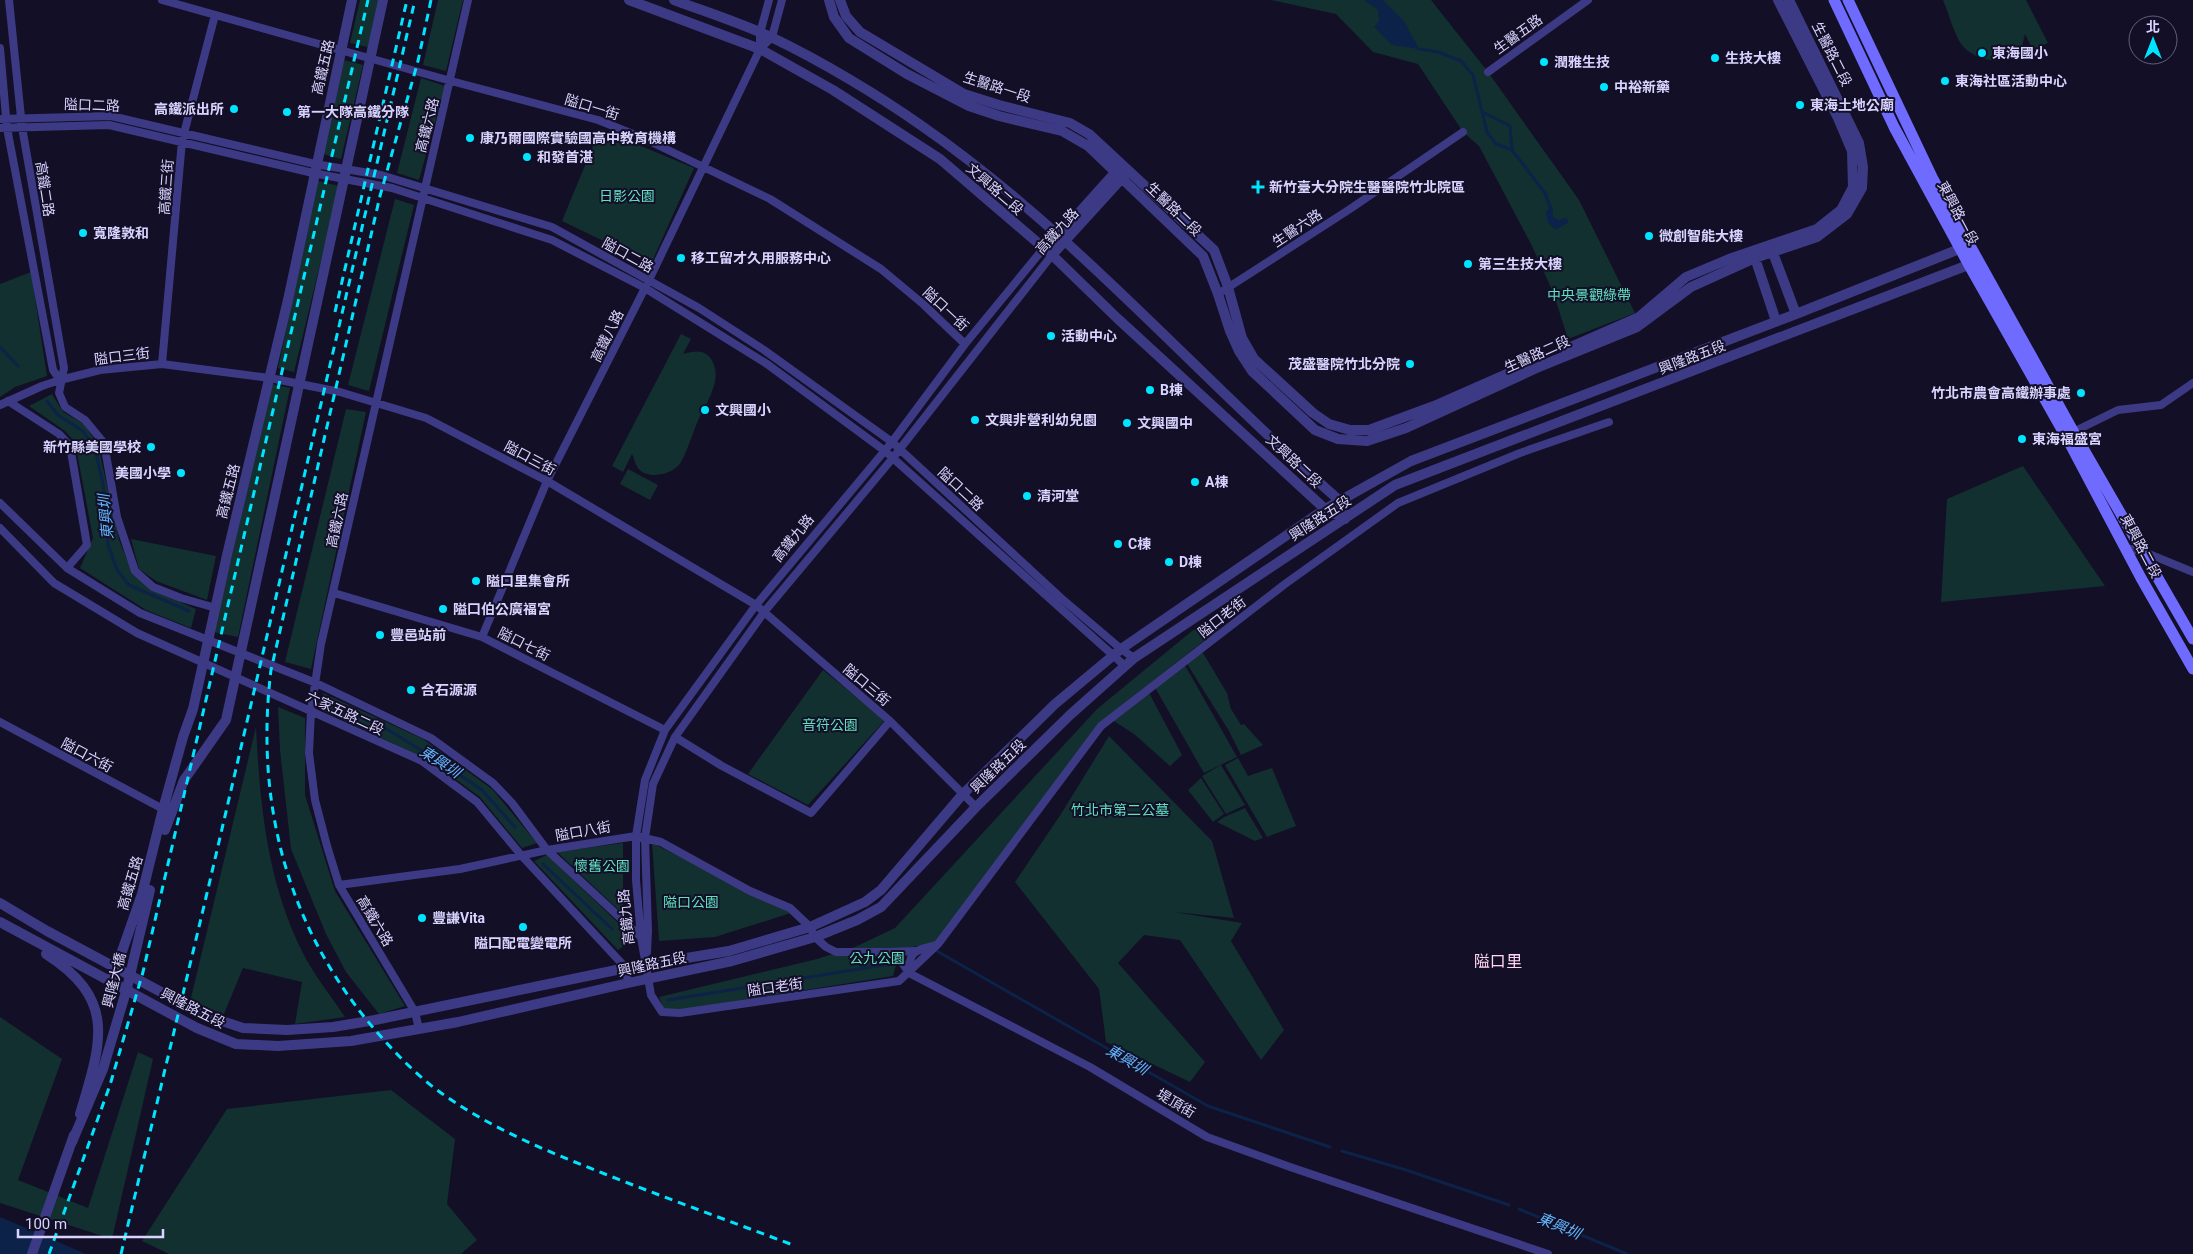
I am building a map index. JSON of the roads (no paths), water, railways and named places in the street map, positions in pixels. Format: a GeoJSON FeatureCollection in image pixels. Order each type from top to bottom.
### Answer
{"type":"FeatureCollection","features":[{"type":"Feature","properties":{"kind":"main road","name":"東興路一段"},"geometry":{"type":"LineString","coordinates":[[1834,0],[1894,127],[1965,246],[2069,434]]}},
{"type":"Feature","properties":{"kind":"main road","name":"東興路一段"},"geometry":{"type":"LineString","coordinates":[[1848,0],[1965,246]]}},
{"type":"Feature","properties":{"kind":"main road","name":"東興路二段"},"geometry":{"type":"LineString","coordinates":[[2069,434],[2125,548],[2193,668]]}},
{"type":"Feature","properties":{"kind":"main road","name":"東興路二段"},"geometry":{"type":"LineString","coordinates":[[2069,434],[2144,552],[2193,639]]}},
{"type":"Feature","properties":{"kind":"street","name":"高鐵二路"},"geometry":{"type":"LineString","coordinates":[[9,0],[22,127],[64,368],[60,380],[59,393],[65,407],[85,420],[104,442],[117,517],[135,571],[153,587],[181,598],[216,608]]}},
{"type":"Feature","properties":{"kind":"street","name":"隘口一街"},"geometry":{"type":"LineString","coordinates":[[162,0],[450,81],[598,120],[643,138],[770,199],[881,269],[923,304],[965,344]]}},
{"type":"Feature","properties":{"kind":"street","name":"高鐵五路"},"geometry":{"type":"LineString","coordinates":[[112,983],[142,894],[163,809],[194,709],[226,555],[270,378],[352,0]]}},
{"type":"Feature","properties":{"kind":"street"},"geometry":{"type":"LineString","coordinates":[[236,677],[383,0]]}},
{"type":"Feature","properties":{"kind":"street","name":"高鐵六路"},"geometry":{"type":"LineString","coordinates":[[419,1029],[414,1012],[339,885],[315,800],[309,753],[311,711],[322,644],[468,0]]}},
{"type":"Feature","properties":{"kind":"street","name":"文興路二段"},"geometry":{"type":"LineString","coordinates":[[629,0],[760,49],[833,90],[940,159],[1048,252],[1325,509],[1345,518]]}},
{"type":"Feature","properties":{"kind":"street","name":"文興路二段"},"geometry":{"type":"LineString","coordinates":[[674,0],[772,37],[840,75],[921,125],[988,176],[1062,239],[1340,502],[1345,518]]}},
{"type":"Feature","properties":{"kind":"street","name":"高鐵八路"},"geometry":{"type":"LineString","coordinates":[[760,49],[760,33],[770,0]]}},
{"type":"Feature","properties":{"kind":"street","name":"高鐵八路"},"geometry":{"type":"LineString","coordinates":[[482,637],[547,481],[649,280],[760,49],[772,37],[782,0]]}},
{"type":"Feature","properties":{"kind":"street","name":"生醫路一段"},"geometry":{"type":"LineString","coordinates":[[828,0],[834,17],[848,38],[907,74],[969,106],[1000,116],[1062,131],[1088,146],[1123,171]]}},
{"type":"Feature","properties":{"kind":"street","name":"生醫路一段"},"geometry":{"type":"LineString","coordinates":[[840,0],[846,16],[860,32],[964,94],[1070,123],[1089,134],[1123,171]]}},
{"type":"Feature","properties":{"kind":"street","name":"生醫五路"},"geometry":{"type":"LineString","coordinates":[[1488,72],[1588,0]]}},
{"type":"Feature","properties":{"kind":"street","name":"生醫路二段"},"geometry":{"type":"LineString","coordinates":[[1123,171],[1214,250],[1228,287],[1242,338],[1254,360],[1312,413],[1329,424],[1350,430],[1369,430],[1434,406],[1639,317],[1686,277],[1761,247],[1817,228],[1841,210],[1853,186],[1852,151],[1838,118],[1778,0]]}},
{"type":"Feature","properties":{"kind":"street","name":"生醫路二段"},"geometry":{"type":"LineString","coordinates":[[1123,171],[1203,256],[1230,331],[1239,351],[1252,370],[1315,430],[1338,439],[1367,441],[1406,428],[1541,366],[1637,327],[1691,288],[1755,258],[1818,237],[1847,214],[1862,188],[1863,167],[1859,143],[1789,0]]}},
{"type":"Feature","properties":{"kind":"street","name":"高鐵三街"},"geometry":{"type":"LineString","coordinates":[[162,364],[182,141],[215,15]]}},
{"type":"Feature","properties":{"kind":"street","name":"高鐵二路"},"geometry":{"type":"LineString","coordinates":[[0,48],[3,128],[53,370],[60,380]]}},
{"type":"Feature","properties":{"kind":"street","name":"隘口二路"},"geometry":{"type":"LineString","coordinates":[[3,118],[111,116],[184,132],[343,179],[392,188],[552,240],[645,288],[766,364],[884,451],[1117,652],[1134,658]]}},
{"type":"Feature","properties":{"kind":"street","name":"隘口二路"},"geometry":{"type":"LineString","coordinates":[[3,128],[109,125],[314,169],[346,168],[394,179],[552,227],[699,308],[764,350],[892,442],[1117,652],[1125,666]]}},
{"type":"Feature","properties":{"kind":"street","name":"生醫六路"},"geometry":{"type":"LineString","coordinates":[[1218,294],[1350,209],[1463,132]]}},
{"type":"Feature","properties":{"kind":"street","name":"高鐵九路"},"geometry":{"type":"LineString","coordinates":[[646,964],[641,937],[636,880],[636,836],[645,780],[665,730],[756,605],[892,442],[965,344],[1123,171]]}},
{"type":"Feature","properties":{"kind":"street"},"geometry":{"type":"LineString","coordinates":[[392,188],[394,179]]}},
{"type":"Feature","properties":{"kind":"street","name":"興隆路五段"},"geometry":{"type":"LineString","coordinates":[[0,903],[47,931],[204,1015],[243,1028],[287,1030],[333,1027],[646,964],[729,951],[810,927],[865,902],[881,890],[962,795],[1055,704],[1117,652],[1325,509],[1340,502],[1374,480],[1411,461],[1796,314],[1965,246]]}},
{"type":"Feature","properties":{"kind":"street"},"geometry":{"type":"LineString","coordinates":[[1776,321],[1755,258],[1761,247],[1773,253],[1796,314]]}},
{"type":"Feature","properties":{"kind":"street","name":"高鐵九路"},"geometry":{"type":"LineString","coordinates":[[646,964],[648,931],[645,838],[654,784],[675,737],[765,611],[900,450],[1048,252]]}},
{"type":"Feature","properties":{"kind":"street","name":"興隆路五段"},"geometry":{"type":"LineString","coordinates":[[0,922],[197,1028],[236,1044],[278,1046],[352,1042],[419,1029],[628,982],[732,961],[815,937],[857,920],[881,906],[976,807],[1070,715],[1134,658],[1345,518],[1403,482],[1974,263]]}},
{"type":"Feature","properties":{"kind":"street","name":"隘口三街"},"geometry":{"type":"LineString","coordinates":[[0,405],[60,380],[100,370],[162,364],[270,378],[376,402],[426,418],[547,481],[765,611],[890,721],[976,807]]}},
{"type":"Feature","properties":{"kind":"street"},"geometry":{"type":"LineString","coordinates":[[2069,434],[2118,410],[2161,405],[2193,383]]}},
{"type":"Feature","properties":{"kind":"street"},"geometry":{"type":"LineString","coordinates":[[8,401],[59,434],[70,446],[87,545],[67,568]]}},
{"type":"Feature","properties":{"kind":"street","name":"隘口老街"},"geometry":{"type":"LineString","coordinates":[[646,964],[651,993],[662,1012],[680,1013],[899,981],[938,944],[1101,726],[1286,584],[1398,503],[1520,453],[1609,422]]}},
{"type":"Feature","properties":{"kind":"street","name":"六家五路二段"},"geometry":{"type":"LineString","coordinates":[[0,503],[67,568],[140,613],[316,683],[431,738],[493,783],[512,803],[546,850],[641,937]]}},
{"type":"Feature","properties":{"kind":"street","name":"六家五路二段"},"geometry":{"type":"LineString","coordinates":[[0,528],[54,583],[137,633],[422,762],[477,802],[521,855],[626,968]]}},
{"type":"Feature","properties":{"kind":"street"},"geometry":{"type":"LineString","coordinates":[[2125,548],[2144,552],[2193,572]]}},
{"type":"Feature","properties":{"kind":"street","name":"隘口七街"},"geometry":{"type":"LineString","coordinates":[[334,593],[482,637],[665,730]]}},
{"type":"Feature","properties":{"kind":"street","name":"興隆大橋"},"geometry":{"type":"LineString","coordinates":[[32,1254],[72,1142],[103,1068],[127,988],[168,820],[184,780],[226,720],[236,677]]}},
{"type":"Feature","properties":{"kind":"street"},"geometry":{"type":"LineString","coordinates":[[675,737],[722,766],[811,813],[890,721]]}},
{"type":"Feature","properties":{"kind":"street","name":"隘口六街"},"geometry":{"type":"LineString","coordinates":[[0,722],[163,809]]}},
{"type":"Feature","properties":{"kind":"street","name":"隘口八街"},"geometry":{"type":"LineString","coordinates":[[339,885],[460,868],[546,850],[636,836],[661,842],[750,891],[790,908],[810,927],[815,937]]}},
{"type":"Feature","properties":{"kind":"street","name":"興隆大橋"},"geometry":{"type":"LineString","coordinates":[[3,930],[62,964],[86,989],[94,1004],[99,1031],[98,1049],[72,1142]]}},
{"type":"Feature","properties":{"kind":"street"},"geometry":{"type":"LineString","coordinates":[[815,937],[826,948],[836,952],[916,950],[938,944]]}},
{"type":"Feature","properties":{"kind":"street"},"geometry":{"type":"LineString","coordinates":[[909,973],[909,959],[916,950]]}},
{"type":"Feature","properties":{"kind":"street","name":"堤頂街"},"geometry":{"type":"LineString","coordinates":[[885,952],[901,961],[909,973],[1090,1067],[1207,1137],[1548,1254]]}},
{"type":"Feature","properties":{"kind":"street"},"geometry":{"type":"LineString","coordinates":[[626,968],[628,982]]}},
{"type":"Feature","properties":{"kind":"water"},"geometry":{"type":"Polygon","coordinates":[[[1364,0],[1383,0],[1404,21],[1419,49],[1392,45],[1374,27],[1379,21],[1378,10],[1364,0]]]}},
{"type":"Feature","properties":{"kind":"water"},"geometry":{"type":"Polygon","coordinates":[[[1552,204],[1553,217],[1559,220],[1566,218],[1569,222],[1556,230],[1548,223],[1546,212],[1552,204]]]}},
{"type":"Feature","properties":{"kind":"water"},"geometry":{"type":"Polygon","coordinates":[[[0,1217],[12,1222],[86,1254],[0,1254],[0,1217]]]}},
{"type":"Feature","properties":{"kind":"waterway"},"geometry":{"type":"LineString","coordinates":[[1419,49],[1438,52],[1461,61],[1473,75],[1487,132],[1496,144],[1512,150],[1545,193],[1550,207]]}},
{"type":"Feature","properties":{"kind":"waterway"},"geometry":{"type":"LineString","coordinates":[[1483,112],[1510,126],[1512,150]]}},
{"type":"Feature","properties":{"kind":"waterway","name":"東興圳"},"geometry":{"type":"LineString","coordinates":[[0,347],[18,366]]}},
{"type":"Feature","properties":{"kind":"waterway","name":"東興圳"},"geometry":{"type":"LineString","coordinates":[[47,401],[58,415],[83,431],[95,449],[103,484],[108,545],[117,570],[129,585],[189,611]]}},
{"type":"Feature","properties":{"kind":"waterway","name":"東興圳"},"geometry":{"type":"LineString","coordinates":[[324,701],[382,726],[448,767],[482,790],[515,827]]}},
{"type":"Feature","properties":{"kind":"waterway","name":"東興圳"},"geometry":{"type":"LineString","coordinates":[[543,864],[612,929]]}},
{"type":"Feature","properties":{"kind":"waterway","name":"東興圳"},"geometry":{"type":"LineString","coordinates":[[935,950],[1208,1106],[1330,1147]]}},
{"type":"Feature","properties":{"kind":"waterway","name":"東興圳"},"geometry":{"type":"LineString","coordinates":[[668,1000],[890,964]]}},
{"type":"Feature","properties":{"kind":"waterway","name":"東興圳"},"geometry":{"type":"LineString","coordinates":[[1342,1151],[1406,1170],[1509,1205]]}},
{"type":"Feature","properties":{"kind":"waterway","name":"東興圳"},"geometry":{"type":"LineString","coordinates":[[1519,1209],[1627,1254]]}},
{"type":"Feature","properties":{"kind":"railway"},"geometry":{"type":"LineString","coordinates":[[49,1254],[110,1085],[143,972],[368,0]]}},
{"type":"Feature","properties":{"kind":"railway"},"geometry":{"type":"LineString","coordinates":[[335,312],[407,0]]}},
{"type":"Feature","properties":{"kind":"railway"},"geometry":{"type":"LineString","coordinates":[[121,1254],[415,0]]}},
{"type":"Feature","properties":{"kind":"railway"},"geometry":{"type":"LineString","coordinates":[[431,0],[418,61],[380,196],[271,670],[267,721],[268,771],[274,820],[286,867],[302,913],[324,957],[351,999],[398,1055],[438,1091],[466,1110],[506,1132],[547,1151],[793,1245]]}},
{"type":"Feature","properties":{"kind":"place","name":"東海國小"},"geometry":{"type":"Point","coordinates":[1982,53]}},
{"type":"Feature","properties":{"kind":"place","name":"生技大樓"},"geometry":{"type":"Point","coordinates":[1715,58]}},
{"type":"Feature","properties":{"kind":"place","name":"潤雅生技"},"geometry":{"type":"Point","coordinates":[1544,62]}},
{"type":"Feature","properties":{"kind":"place","name":"東海社區活動中心"},"geometry":{"type":"Point","coordinates":[1945,81]}},
{"type":"Feature","properties":{"kind":"place","name":"中裕新藥"},"geometry":{"type":"Point","coordinates":[1604,87]}},
{"type":"Feature","properties":{"kind":"place","name":"東海土地公廟"},"geometry":{"type":"Point","coordinates":[1800,105]}},
{"type":"Feature","properties":{"kind":"place","name":"高鐵派出所"},"geometry":{"type":"Point","coordinates":[234,109]}},
{"type":"Feature","properties":{"kind":"place","name":"第一大隊高鐵分隊"},"geometry":{"type":"Point","coordinates":[287,112]}},
{"type":"Feature","properties":{"kind":"place","name":"康乃爾國際實驗國高中教育機構"},"geometry":{"type":"Point","coordinates":[470,138]}},
{"type":"Feature","properties":{"kind":"place","name":"和發首湛"},"geometry":{"type":"Point","coordinates":[527,157]}},
{"type":"Feature","properties":{"kind":"place","name":"新竹臺大分院生醫醫院竹北院區"},"geometry":{"type":"Point","coordinates":[1258,187]}},
{"type":"Feature","properties":{"kind":"place","name":"寬隆敦和"},"geometry":{"type":"Point","coordinates":[83,233]}},
{"type":"Feature","properties":{"kind":"place","name":"微創智能大樓"},"geometry":{"type":"Point","coordinates":[1649,236]}},
{"type":"Feature","properties":{"kind":"place","name":"移工留才久用服務中心"},"geometry":{"type":"Point","coordinates":[681,258]}},
{"type":"Feature","properties":{"kind":"place","name":"第三生技大樓"},"geometry":{"type":"Point","coordinates":[1468,264]}},
{"type":"Feature","properties":{"kind":"place","name":"活動中心"},"geometry":{"type":"Point","coordinates":[1051,336]}},
{"type":"Feature","properties":{"kind":"place","name":"茂盛醫院竹北分院"},"geometry":{"type":"Point","coordinates":[1410,364]}},
{"type":"Feature","properties":{"kind":"place","name":"B棟"},"geometry":{"type":"Point","coordinates":[1150,390]}},
{"type":"Feature","properties":{"kind":"place","name":"竹北市農會高鐵辦事處"},"geometry":{"type":"Point","coordinates":[2081,393]}},
{"type":"Feature","properties":{"kind":"place","name":"文興國小"},"geometry":{"type":"Point","coordinates":[705,410]}},
{"type":"Feature","properties":{"kind":"place","name":"文興非營利幼兒園"},"geometry":{"type":"Point","coordinates":[975,420]}},
{"type":"Feature","properties":{"kind":"place","name":"文興國中"},"geometry":{"type":"Point","coordinates":[1127,423]}},
{"type":"Feature","properties":{"kind":"place","name":"東海福盛宮"},"geometry":{"type":"Point","coordinates":[2022,439]}},
{"type":"Feature","properties":{"kind":"place","name":"新竹縣美國學校"},"geometry":{"type":"Point","coordinates":[151,447]}},
{"type":"Feature","properties":{"kind":"place","name":"美國小學"},"geometry":{"type":"Point","coordinates":[181,473]}},
{"type":"Feature","properties":{"kind":"place","name":"A棟"},"geometry":{"type":"Point","coordinates":[1195,482]}},
{"type":"Feature","properties":{"kind":"place","name":"清河堂"},"geometry":{"type":"Point","coordinates":[1027,496]}},
{"type":"Feature","properties":{"kind":"place","name":"C棟"},"geometry":{"type":"Point","coordinates":[1118,544]}},
{"type":"Feature","properties":{"kind":"place","name":"D棟"},"geometry":{"type":"Point","coordinates":[1169,562]}},
{"type":"Feature","properties":{"kind":"place","name":"隘口里集會所"},"geometry":{"type":"Point","coordinates":[476,581]}},
{"type":"Feature","properties":{"kind":"place","name":"隘口伯公廣福宮"},"geometry":{"type":"Point","coordinates":[443,609]}},
{"type":"Feature","properties":{"kind":"place","name":"豐邑站前"},"geometry":{"type":"Point","coordinates":[380,635]}},
{"type":"Feature","properties":{"kind":"place","name":"合石源源"},"geometry":{"type":"Point","coordinates":[411,690]}},
{"type":"Feature","properties":{"kind":"place","name":"豐謙Vita"},"geometry":{"type":"Point","coordinates":[422,918]}},
{"type":"Feature","properties":{"kind":"place","name":"隘口配電變電所"},"geometry":{"type":"Point","coordinates":[523,927]}},
{"type":"Feature","properties":{"kind":"district","name":"隘口里"},"geometry":{"type":"Point","coordinates":[1498,961]}},
{"type":"Feature","properties":{"kind":"park label","name":"日影公園"},"geometry":{"type":"Point","coordinates":[627,196]}},
{"type":"Feature","properties":{"kind":"park label","name":"中央景觀綠帶"},"geometry":{"type":"Point","coordinates":[1589,295]}},
{"type":"Feature","properties":{"kind":"park label","name":"音符公園"},"geometry":{"type":"Point","coordinates":[830,725]}},
{"type":"Feature","properties":{"kind":"park label","name":"竹北市第二公墓"},"geometry":{"type":"Point","coordinates":[1120,810]}},
{"type":"Feature","properties":{"kind":"park label","name":"懷舊公園"},"geometry":{"type":"Point","coordinates":[602,866]}},
{"type":"Feature","properties":{"kind":"park label","name":"隘口公園"},"geometry":{"type":"Point","coordinates":[691,902]}},
{"type":"Feature","properties":{"kind":"park label","name":"公九公園"},"geometry":{"type":"Point","coordinates":[877,958]}}]}
